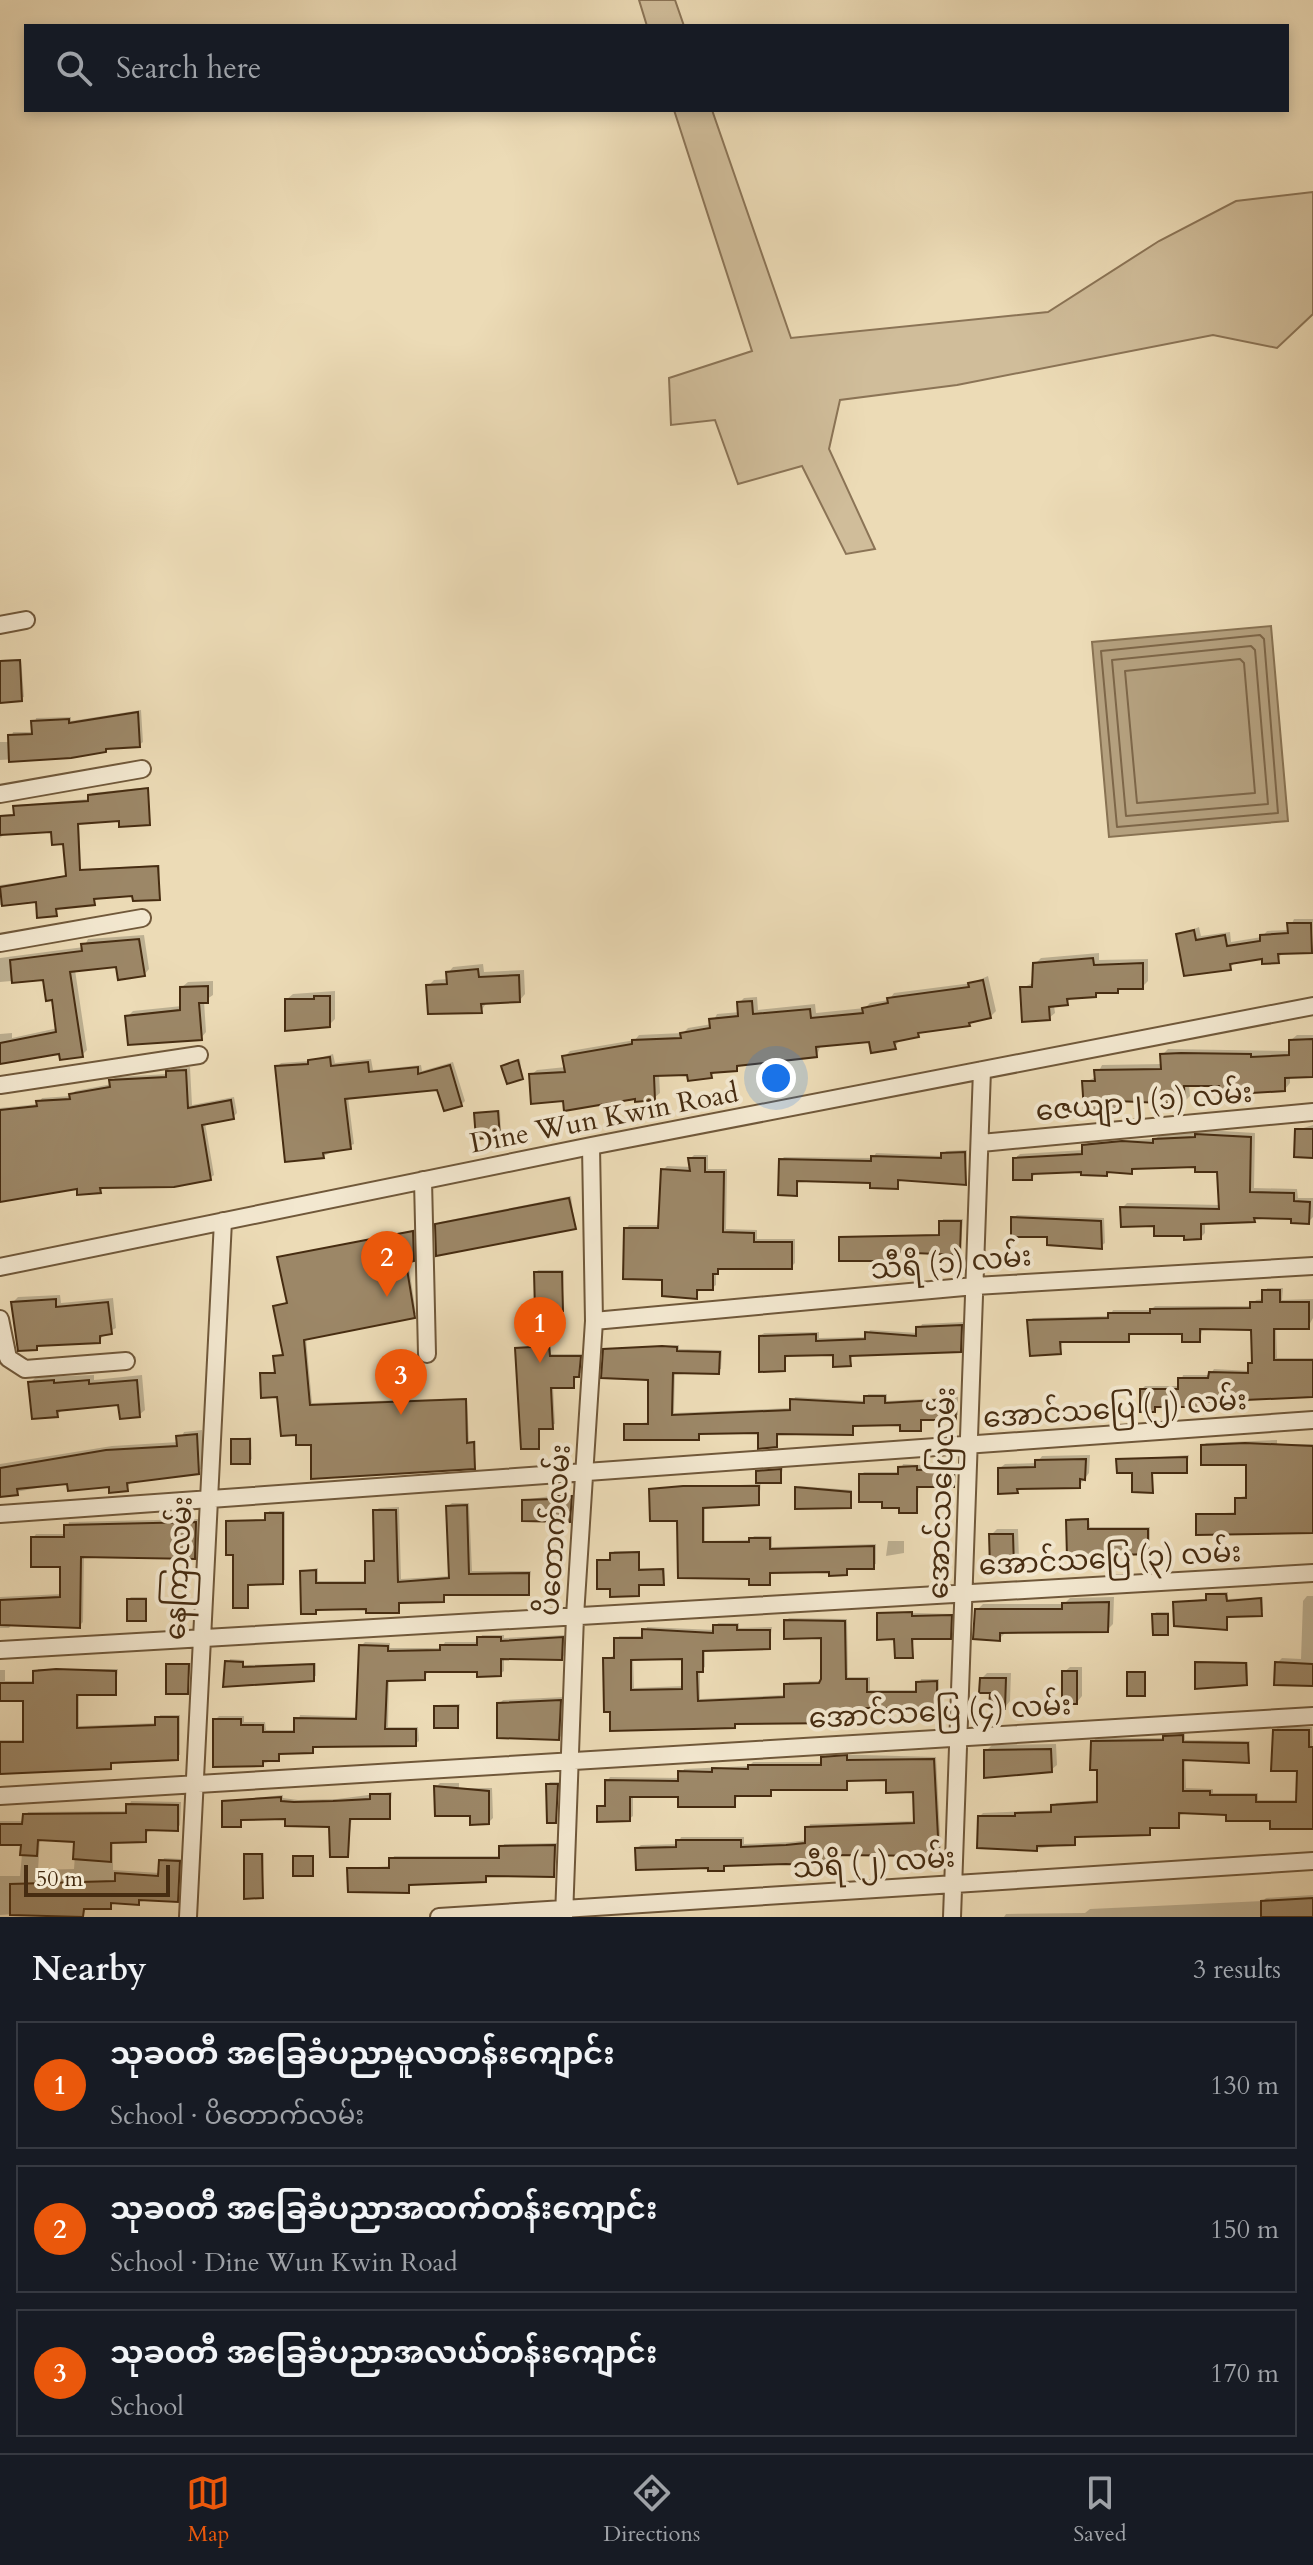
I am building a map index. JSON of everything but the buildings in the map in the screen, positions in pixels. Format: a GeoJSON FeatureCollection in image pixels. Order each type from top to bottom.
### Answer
{"type":"FeatureCollection","features":[{"type":"Feature","properties":{"kind":"street"},"geometry":{"type":"LineString","coordinates":[[0,625],[26,620]]}},
{"type":"Feature","properties":{"kind":"street"},"geometry":{"type":"LineString","coordinates":[[0,794],[142,769]]}},
{"type":"Feature","properties":{"kind":"street"},"geometry":{"type":"LineString","coordinates":[[0,943],[142,918]]}},
{"type":"Feature","properties":{"kind":"street","name":"Dine Wun Kwin Road"},"geometry":{"type":"LineString","coordinates":[[0,1267],[591,1146],[1313,1006]]}},
{"type":"Feature","properties":{"kind":"street"},"geometry":{"type":"LineString","coordinates":[[0,1085],[199,1055]]}},
{"type":"Feature","properties":{"kind":"street","name":"အောင်သပြေလမ်း"},"geometry":{"type":"LineString","coordinates":[[952,1917],[982,1070]]}},
{"type":"Feature","properties":{"kind":"street","name":"ဇေယျာ၂ (၁) လမ်း"},"geometry":{"type":"LineString","coordinates":[[981,1143],[1313,1112]]}},
{"type":"Feature","properties":{"kind":"street","name":"ပိတောက်လမ်း"},"geometry":{"type":"LineString","coordinates":[[564,1913],[575,1616],[594,1321],[591,1146]]}},
{"type":"Feature","properties":{"kind":"street"},"geometry":{"type":"LineString","coordinates":[[423,1180],[427,1354]]}},
{"type":"Feature","properties":{"kind":"street","name":"နေကြာလမ်း"},"geometry":{"type":"LineString","coordinates":[[188,1917],[192,1787],[223,1221]]}},
{"type":"Feature","properties":{"kind":"street","name":"သီရိ (၁) လမ်း"},"geometry":{"type":"LineString","coordinates":[[594,1321],[975,1286],[1313,1266]]}},
{"type":"Feature","properties":{"kind":"street"},"geometry":{"type":"LineString","coordinates":[[0,1319],[8,1358],[14,1365],[25,1369],[126,1361]]}},
{"type":"Feature","properties":{"kind":"street","name":"အောင်သပြေ (၂) လမ်း"},"geometry":{"type":"LineString","coordinates":[[0,1514],[1313,1420]]}},
{"type":"Feature","properties":{"kind":"street","name":"အောင်သပြေ (၃) လမ်း"},"geometry":{"type":"LineString","coordinates":[[0,1650],[1313,1573]]}},
{"type":"Feature","properties":{"kind":"street","name":"အောင်သပြေ (၄) လမ်း"},"geometry":{"type":"LineString","coordinates":[[0,1796],[192,1787],[569,1760],[1313,1716]]}},
{"type":"Feature","properties":{"kind":"street","name":"သီရိ (၂) လမ်း"},"geometry":{"type":"LineString","coordinates":[[439,1917],[564,1913],[1313,1861]]}},
{"type":"Feature","properties":{"kind":"shaded area"},"geometry":{"type":"Polygon","coordinates":[[[639,0],[675,0],[683,24],[646,24],[639,0]]]}},
{"type":"Feature","properties":{"kind":"shaded area"},"geometry":{"type":"Polygon","coordinates":[[[675,112],[713,112],[791,338],[1048,312],[1159,241],[1236,201],[1313,192],[1313,314],[1277,348],[1213,335],[957,385],[840,400],[829,449],[875,549],[846,554],[802,466],[738,484],[715,420],[671,425],[669,378],[752,351],[675,112]]]}},
{"type":"Feature","properties":{"kind":"water"},"geometry":{"type":"Polygon","coordinates":[[[1271,626],[1288,821],[1109,837],[1092,642],[1271,626]]]}},
{"type":"Feature","properties":{"kind":"place","name":"သုခဝတီ အခြေခံပညာအထက်တန်းကျောင်း"},"geometry":{"type":"Point","coordinates":[387,1297]}},
{"type":"Feature","properties":{"kind":"place","name":"သုခဝတီ အခြေခံပညာမူလတန်းကျောင်း"},"geometry":{"type":"Point","coordinates":[540,1363]}},
{"type":"Feature","properties":{"kind":"place","name":"သုခဝတီ အခြေခံပညာအလယ်တန်းကျောင်း"},"geometry":{"type":"Point","coordinates":[401,1415]}}]}
